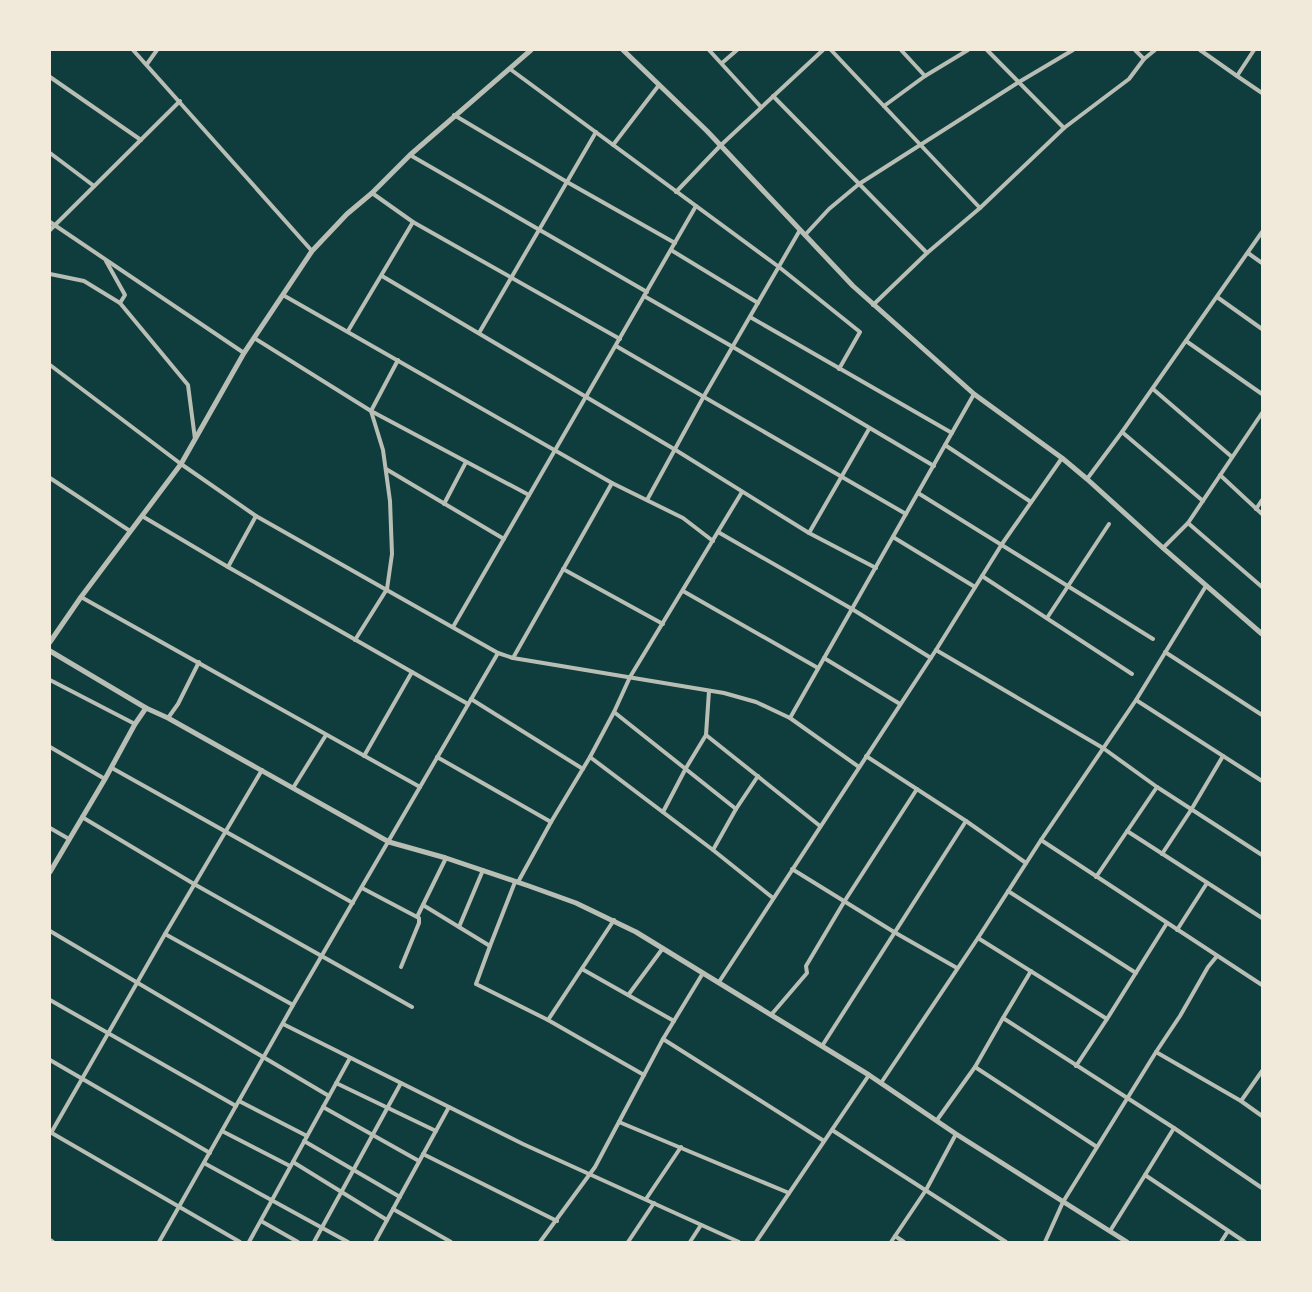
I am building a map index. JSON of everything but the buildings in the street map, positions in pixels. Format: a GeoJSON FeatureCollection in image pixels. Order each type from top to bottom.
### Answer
{"type":"FeatureCollection","features":[{"type":"Feature","properties":{"kind":"street"},"geometry":{"type":"LineString","coordinates":[[134,50],[312,251]]}},
{"type":"Feature","properties":{"kind":"street"},"geometry":{"type":"LineString","coordinates":[[146,64],[157,50]]}},
{"type":"Feature","properties":{"kind":"street"},"geometry":{"type":"LineString","coordinates":[[50,642],[81,597],[181,464],[244,353],[312,251],[347,214],[372,193],[410,155],[531,50]]}},
{"type":"Feature","properties":{"kind":"street"},"geometry":{"type":"LineString","coordinates":[[623,50],[720,146],[873,305],[974,394],[1062,458],[1087,479],[1260,633],[1262,626]]}},
{"type":"Feature","properties":{"kind":"street"},"geometry":{"type":"LineString","coordinates":[[710,50],[761,107]]}},
{"type":"Feature","properties":{"kind":"street"},"geometry":{"type":"LineString","coordinates":[[722,63],[737,50]]}},
{"type":"Feature","properties":{"kind":"street"},"geometry":{"type":"LineString","coordinates":[[676,192],[720,146],[823,50]]}},
{"type":"Feature","properties":{"kind":"street"},"geometry":{"type":"LineString","coordinates":[[831,50],[980,208]]}},
{"type":"Feature","properties":{"kind":"street"},"geometry":{"type":"LineString","coordinates":[[901,50],[925,76]]}},
{"type":"Feature","properties":{"kind":"street"},"geometry":{"type":"LineString","coordinates":[[884,106],[925,76],[968,50]]}},
{"type":"Feature","properties":{"kind":"street"},"geometry":{"type":"LineString","coordinates":[[987,50],[1064,128]]}},
{"type":"Feature","properties":{"kind":"street"},"geometry":{"type":"LineString","coordinates":[[805,235],[829,209],[859,184],[1019,82],[1073,50]]}},
{"type":"Feature","properties":{"kind":"street"},"geometry":{"type":"LineString","coordinates":[[1135,50],[1144,59]]}},
{"type":"Feature","properties":{"kind":"street"},"geometry":{"type":"LineString","coordinates":[[873,305],[927,253],[980,208],[1064,128],[1129,79],[1144,59],[1155,50]]}},
{"type":"Feature","properties":{"kind":"street"},"geometry":{"type":"LineString","coordinates":[[1200,50],[1262,93]]}},
{"type":"Feature","properties":{"kind":"street"},"geometry":{"type":"LineString","coordinates":[[1237,76],[1254,50]]}},
{"type":"Feature","properties":{"kind":"street"},"geometry":{"type":"LineString","coordinates":[[510,69],[779,267],[860,332],[840,369]]}},
{"type":"Feature","properties":{"kind":"street"},"geometry":{"type":"LineString","coordinates":[[50,77],[141,140]]}},
{"type":"Feature","properties":{"kind":"street"},"geometry":{"type":"LineString","coordinates":[[613,145],[659,85]]}},
{"type":"Feature","properties":{"kind":"street"},"geometry":{"type":"LineString","coordinates":[[773,96],[927,253]]}},
{"type":"Feature","properties":{"kind":"street"},"geometry":{"type":"LineString","coordinates":[[50,230],[180,101]]}},
{"type":"Feature","properties":{"kind":"street"},"geometry":{"type":"LineString","coordinates":[[454,115],[675,243]]}},
{"type":"Feature","properties":{"kind":"street"},"geometry":{"type":"LineString","coordinates":[[479,333],[596,132]]}},
{"type":"Feature","properties":{"kind":"street"},"geometry":{"type":"LineString","coordinates":[[50,153],[94,186]]}},
{"type":"Feature","properties":{"kind":"street"},"geometry":{"type":"LineString","coordinates":[[410,155],[647,292]]}},
{"type":"Feature","properties":{"kind":"street"},"geometry":{"type":"LineString","coordinates":[[372,193],[413,222],[620,339]]}},
{"type":"Feature","properties":{"kind":"street"},"geometry":{"type":"LineString","coordinates":[[453,627],[696,206]]}},
{"type":"Feature","properties":{"kind":"street"},"geometry":{"type":"LineString","coordinates":[[50,222],[244,353]]}},
{"type":"Feature","properties":{"kind":"street"},"geometry":{"type":"LineString","coordinates":[[348,331],[413,222]]}},
{"type":"Feature","properties":{"kind":"street"},"geometry":{"type":"LineString","coordinates":[[647,500],[704,396],[800,230]]}},
{"type":"Feature","properties":{"kind":"street"},"geometry":{"type":"LineString","coordinates":[[1087,479],[1262,232]]}},
{"type":"Feature","properties":{"kind":"street"},"geometry":{"type":"LineString","coordinates":[[671,250],[758,303]]}},
{"type":"Feature","properties":{"kind":"street"},"geometry":{"type":"LineString","coordinates":[[1248,253],[1262,263]]}},
{"type":"Feature","properties":{"kind":"street"},"geometry":{"type":"LineString","coordinates":[[105,259],[125,295],[120,303]]}},
{"type":"Feature","properties":{"kind":"street"},"geometry":{"type":"LineString","coordinates":[[50,274],[84,281],[120,303],[188,385],[195,440]]}},
{"type":"Feature","properties":{"kind":"street"},"geometry":{"type":"LineString","coordinates":[[382,276],[674,449],[810,533],[876,568]]}},
{"type":"Feature","properties":{"kind":"street"},"geometry":{"type":"LineString","coordinates":[[283,295],[612,483],[683,518],[713,541]]}},
{"type":"Feature","properties":{"kind":"street"},"geometry":{"type":"LineString","coordinates":[[644,296],[934,466]]}},
{"type":"Feature","properties":{"kind":"street"},"geometry":{"type":"LineString","coordinates":[[1217,297],[1262,329]]}},
{"type":"Feature","properties":{"kind":"street"},"geometry":{"type":"LineString","coordinates":[[750,317],[952,434]]}},
{"type":"Feature","properties":{"kind":"street"},"geometry":{"type":"LineString","coordinates":[[254,338],[371,410],[530,495]]}},
{"type":"Feature","properties":{"kind":"street"},"geometry":{"type":"LineString","coordinates":[[1186,341],[1262,394]]}},
{"type":"Feature","properties":{"kind":"street"},"geometry":{"type":"LineString","coordinates":[[616,346],[906,514]]}},
{"type":"Feature","properties":{"kind":"street"},"geometry":{"type":"LineString","coordinates":[[356,640],[387,589],[392,554],[390,501],[383,450],[371,410],[398,360]]}},
{"type":"Feature","properties":{"kind":"street"},"geometry":{"type":"LineString","coordinates":[[50,365],[181,464],[256,516],[498,653],[513,658],[724,692],[756,702],[790,718],[859,766]]}},
{"type":"Feature","properties":{"kind":"street"},"geometry":{"type":"LineString","coordinates":[[1152,389],[1232,457]]}},
{"type":"Feature","properties":{"kind":"street"},"geometry":{"type":"LineString","coordinates":[[790,718],[974,394]]}},
{"type":"Feature","properties":{"kind":"street"},"geometry":{"type":"LineString","coordinates":[[1163,548],[1188,523],[1262,413]]}},
{"type":"Feature","properties":{"kind":"street"},"geometry":{"type":"LineString","coordinates":[[810,533],[869,428]]}},
{"type":"Feature","properties":{"kind":"street"},"geometry":{"type":"LineString","coordinates":[[1122,432],[1202,501]]}},
{"type":"Feature","properties":{"kind":"street"},"geometry":{"type":"LineString","coordinates":[[946,445],[1031,502]]}},
{"type":"Feature","properties":{"kind":"street"},"geometry":{"type":"LineString","coordinates":[[719,982],[931,658],[1002,544],[1062,458]]}},
{"type":"Feature","properties":{"kind":"street"},"geometry":{"type":"LineString","coordinates":[[444,504],[466,462]]}},
{"type":"Feature","properties":{"kind":"street"},"geometry":{"type":"LineString","coordinates":[[386,469],[504,539]]}},
{"type":"Feature","properties":{"kind":"street"},"geometry":{"type":"LineString","coordinates":[[1220,475],[1262,514]]}},
{"type":"Feature","properties":{"kind":"street"},"geometry":{"type":"LineString","coordinates":[[50,478],[130,531]]}},
{"type":"Feature","properties":{"kind":"street"},"geometry":{"type":"LineString","coordinates":[[513,658],[612,483]]}},
{"type":"Feature","properties":{"kind":"street"},"geometry":{"type":"LineString","coordinates":[[644,1075],[548,1020],[476,984],[517,882],[590,757],[630,677],[742,492]]}},
{"type":"Feature","properties":{"kind":"street"},"geometry":{"type":"LineString","coordinates":[[918,493],[1153,639]]}},
{"type":"Feature","properties":{"kind":"street"},"geometry":{"type":"LineString","coordinates":[[1256,509],[1262,500]]}},
{"type":"Feature","properties":{"kind":"street"},"geometry":{"type":"LineString","coordinates":[[142,516],[468,704]]}},
{"type":"Feature","properties":{"kind":"street"},"geometry":{"type":"LineString","coordinates":[[228,567],[256,516]]}},
{"type":"Feature","properties":{"kind":"street"},"geometry":{"type":"LineString","coordinates":[[1188,523],[1262,587]]}},
{"type":"Feature","properties":{"kind":"street"},"geometry":{"type":"LineString","coordinates":[[1047,618],[1108,524]]}},
{"type":"Feature","properties":{"kind":"street"},"geometry":{"type":"LineString","coordinates":[[718,532],[852,609],[931,658]]}},
{"type":"Feature","properties":{"kind":"street"},"geometry":{"type":"LineString","coordinates":[[893,537],[975,587]]}},
{"type":"Feature","properties":{"kind":"street"},"geometry":{"type":"LineString","coordinates":[[563,569],[663,624]]}},
{"type":"Feature","properties":{"kind":"street"},"geometry":{"type":"LineString","coordinates":[[982,576],[1132,674]]}},
{"type":"Feature","properties":{"kind":"street"},"geometry":{"type":"LineString","coordinates":[[881,1083],[1136,700],[1206,586]]}},
{"type":"Feature","properties":{"kind":"street"},"geometry":{"type":"LineString","coordinates":[[683,591],[818,668]]}},
{"type":"Feature","properties":{"kind":"street"},"geometry":{"type":"LineString","coordinates":[[81,597],[420,788]]}},
{"type":"Feature","properties":{"kind":"street"},"geometry":{"type":"LineString","coordinates":[[936,650],[1103,748],[1191,810],[1262,855]]}},
{"type":"Feature","properties":{"kind":"street"},"geometry":{"type":"LineString","coordinates":[[50,651],[146,708],[168,718],[262,770],[355,825],[389,842],[483,870],[576,903],[614,920],[664,948],[869,1075],[956,1134],[1127,1242]]}},
{"type":"Feature","properties":{"kind":"street"},"geometry":{"type":"LineString","coordinates":[[1166,652],[1262,715]]}},
{"type":"Feature","properties":{"kind":"street"},"geometry":{"type":"LineString","coordinates":[[161,1241],[282,1024],[498,653]]}},
{"type":"Feature","properties":{"kind":"street"},"geometry":{"type":"LineString","coordinates":[[824,658],[900,704]]}},
{"type":"Feature","properties":{"kind":"street"},"geometry":{"type":"LineString","coordinates":[[168,718],[178,704],[199,662]]}},
{"type":"Feature","properties":{"kind":"street"},"geometry":{"type":"LineString","coordinates":[[364,756],[412,672]]}},
{"type":"Feature","properties":{"kind":"street"},"geometry":{"type":"LineString","coordinates":[[50,680],[135,724]]}},
{"type":"Feature","properties":{"kind":"street"},"geometry":{"type":"LineString","coordinates":[[663,812],[706,734],[709,691]]}},
{"type":"Feature","properties":{"kind":"street"},"geometry":{"type":"LineString","coordinates":[[472,698],[583,769]]}},
{"type":"Feature","properties":{"kind":"street"},"geometry":{"type":"LineString","coordinates":[[1136,700],[1262,780]]}},
{"type":"Feature","properties":{"kind":"street"},"geometry":{"type":"LineString","coordinates":[[50,872],[146,708]]}},
{"type":"Feature","properties":{"kind":"street"},"geometry":{"type":"LineString","coordinates":[[614,712],[736,809]]}},
{"type":"Feature","properties":{"kind":"street"},"geometry":{"type":"LineString","coordinates":[[706,734],[820,826]]}},
{"type":"Feature","properties":{"kind":"street"},"geometry":{"type":"LineString","coordinates":[[293,788],[326,735]]}},
{"type":"Feature","properties":{"kind":"street"},"geometry":{"type":"LineString","coordinates":[[50,747],[105,779]]}},
{"type":"Feature","properties":{"kind":"street"},"geometry":{"type":"LineString","coordinates":[[866,756],[966,821],[1026,863]]}},
{"type":"Feature","properties":{"kind":"street"},"geometry":{"type":"LineString","coordinates":[[1162,854],[1223,756]]}},
{"type":"Feature","properties":{"kind":"street"},"geometry":{"type":"LineString","coordinates":[[437,757],[551,822]]}},
{"type":"Feature","properties":{"kind":"street"},"geometry":{"type":"LineString","coordinates":[[590,757],[714,850],[773,898]]}},
{"type":"Feature","properties":{"kind":"street"},"geometry":{"type":"LineString","coordinates":[[112,768],[353,903]]}},
{"type":"Feature","properties":{"kind":"street"},"geometry":{"type":"LineString","coordinates":[[240,1242],[50,1132],[262,770]]}},
{"type":"Feature","properties":{"kind":"street"},"geometry":{"type":"LineString","coordinates":[[714,850],[736,809],[758,776]]}},
{"type":"Feature","properties":{"kind":"street"},"geometry":{"type":"LineString","coordinates":[[1096,877],[1157,787]]}},
{"type":"Feature","properties":{"kind":"street"},"geometry":{"type":"LineString","coordinates":[[771,1015],[806,973],[806,966],[844,902],[917,789]]}},
{"type":"Feature","properties":{"kind":"street"},"geometry":{"type":"LineString","coordinates":[[82,817],[194,884],[412,1007]]}},
{"type":"Feature","properties":{"kind":"street"},"geometry":{"type":"LineString","coordinates":[[822,1046],[966,821]]}},
{"type":"Feature","properties":{"kind":"street"},"geometry":{"type":"LineString","coordinates":[[50,828],[69,839]]}},
{"type":"Feature","properties":{"kind":"street"},"geometry":{"type":"LineString","coordinates":[[1126,831],[1262,918]]}},
{"type":"Feature","properties":{"kind":"street"},"geometry":{"type":"LineString","coordinates":[[1041,840],[1262,985]]}},
{"type":"Feature","properties":{"kind":"street"},"geometry":{"type":"LineString","coordinates":[[417,917],[446,858]]}},
{"type":"Feature","properties":{"kind":"street"},"geometry":{"type":"LineString","coordinates":[[792,869],[844,902],[957,968]]}},
{"type":"Feature","properties":{"kind":"street"},"geometry":{"type":"LineString","coordinates":[[459,928],[483,870]]}},
{"type":"Feature","properties":{"kind":"street"},"geometry":{"type":"LineString","coordinates":[[1177,930],[1207,883]]}},
{"type":"Feature","properties":{"kind":"street"},"geometry":{"type":"LineString","coordinates":[[362,888],[417,917],[419,923],[401,967]]}},
{"type":"Feature","properties":{"kind":"street"},"geometry":{"type":"LineString","coordinates":[[1008,891],[1136,973]]}},
{"type":"Feature","properties":{"kind":"street"},"geometry":{"type":"LineString","coordinates":[[423,905],[490,946]]}},
{"type":"Feature","properties":{"kind":"street"},"geometry":{"type":"LineString","coordinates":[[548,1020],[614,920]]}},
{"type":"Feature","properties":{"kind":"street"},"geometry":{"type":"LineString","coordinates":[[1076,1066],[1167,923]]}},
{"type":"Feature","properties":{"kind":"street"},"geometry":{"type":"LineString","coordinates":[[50,931],[329,1096]]}},
{"type":"Feature","properties":{"kind":"street"},"geometry":{"type":"LineString","coordinates":[[165,934],[293,1005]]}},
{"type":"Feature","properties":{"kind":"street"},"geometry":{"type":"LineString","coordinates":[[978,938],[1107,1020]]}},
{"type":"Feature","properties":{"kind":"street"},"geometry":{"type":"LineString","coordinates":[[629,994],[664,948]]}},
{"type":"Feature","properties":{"kind":"street"},"geometry":{"type":"LineString","coordinates":[[1045,1242],[1064,1202],[1097,1147],[1180,1016],[1208,967],[1217,956]]}},
{"type":"Feature","properties":{"kind":"street"},"geometry":{"type":"LineString","coordinates":[[582,969],[674,1021]]}},
{"type":"Feature","properties":{"kind":"street"},"geometry":{"type":"LineString","coordinates":[[937,1120],[975,1067],[1030,971]]}},
{"type":"Feature","properties":{"kind":"street"},"geometry":{"type":"LineString","coordinates":[[548,1242],[542,1240],[590,1174],[663,1040],[703,972]]}},
{"type":"Feature","properties":{"kind":"street"},"geometry":{"type":"LineString","coordinates":[[50,1000],[108,1034],[238,1104],[307,1136]]}},
{"type":"Feature","properties":{"kind":"street"},"geometry":{"type":"LineString","coordinates":[[1004,1018],[1174,1128],[1262,1188]]}},
{"type":"Feature","properties":{"kind":"street"},"geometry":{"type":"LineString","coordinates":[[282,1024],[449,1107],[739,1242]]}},
{"type":"Feature","properties":{"kind":"street"},"geometry":{"type":"LineString","coordinates":[[663,1040],[824,1141]]}},
{"type":"Feature","properties":{"kind":"street"},"geometry":{"type":"LineString","coordinates":[[1156,1052],[1241,1101],[1262,1116]]}},
{"type":"Feature","properties":{"kind":"street"},"geometry":{"type":"LineString","coordinates":[[249,1242],[350,1058]]}},
{"type":"Feature","properties":{"kind":"street"},"geometry":{"type":"LineString","coordinates":[[50,1060],[210,1152]]}},
{"type":"Feature","properties":{"kind":"street"},"geometry":{"type":"LineString","coordinates":[[975,1067],[1097,1147]]}},
{"type":"Feature","properties":{"kind":"street"},"geometry":{"type":"LineString","coordinates":[[1241,1101],[1262,1071]]}},
{"type":"Feature","properties":{"kind":"street"},"geometry":{"type":"LineString","coordinates":[[756,1242],[869,1075]]}},
{"type":"Feature","properties":{"kind":"street"},"geometry":{"type":"LineString","coordinates":[[336,1083],[436,1131]]}},
{"type":"Feature","properties":{"kind":"street"},"geometry":{"type":"LineString","coordinates":[[314,1242],[402,1083]]}},
{"type":"Feature","properties":{"kind":"street"},"geometry":{"type":"LineString","coordinates":[[323,1107],[419,1161]]}},
{"type":"Feature","properties":{"kind":"street"},"geometry":{"type":"LineString","coordinates":[[375,1242],[449,1107]]}},
{"type":"Feature","properties":{"kind":"street"},"geometry":{"type":"LineString","coordinates":[[619,1122],[789,1194]]}},
{"type":"Feature","properties":{"kind":"street"},"geometry":{"type":"LineString","coordinates":[[1110,1230],[1174,1128]]}},
{"type":"Feature","properties":{"kind":"street"},"geometry":{"type":"LineString","coordinates":[[832,1130],[1006,1242]]}},
{"type":"Feature","properties":{"kind":"street"},"geometry":{"type":"LineString","coordinates":[[222,1131],[291,1164],[388,1220]]}},
{"type":"Feature","properties":{"kind":"street"},"geometry":{"type":"LineString","coordinates":[[891,1242],[926,1190],[956,1134]]}},
{"type":"Feature","properties":{"kind":"street"},"geometry":{"type":"LineString","coordinates":[[304,1142],[400,1197]]}},
{"type":"Feature","properties":{"kind":"street"},"geometry":{"type":"LineString","coordinates":[[646,1200],[681,1147]]}},
{"type":"Feature","properties":{"kind":"street"},"geometry":{"type":"LineString","coordinates":[[423,1154],[557,1221]]}},
{"type":"Feature","properties":{"kind":"street"},"geometry":{"type":"LineString","coordinates":[[204,1163],[348,1242]]}},
{"type":"Feature","properties":{"kind":"street"},"geometry":{"type":"LineString","coordinates":[[1145,1175],[1244,1242]]}},
{"type":"Feature","properties":{"kind":"street"},"geometry":{"type":"LineString","coordinates":[[628,1242],[654,1203]]}},
{"type":"Feature","properties":{"kind":"street"},"geometry":{"type":"LineString","coordinates":[[393,1209],[451,1242]]}},
{"type":"Feature","properties":{"kind":"street"},"geometry":{"type":"LineString","coordinates":[[261,1221],[298,1242]]}},
{"type":"Feature","properties":{"kind":"street"},"geometry":{"type":"LineString","coordinates":[[690,1242],[701,1225]]}},
{"type":"Feature","properties":{"kind":"street"},"geometry":{"type":"LineString","coordinates":[[1221,1242],[1228,1231]]}},
{"type":"Feature","properties":{"kind":"street"},"geometry":{"type":"LineString","coordinates":[[895,1236],[904,1242]]}}]}
